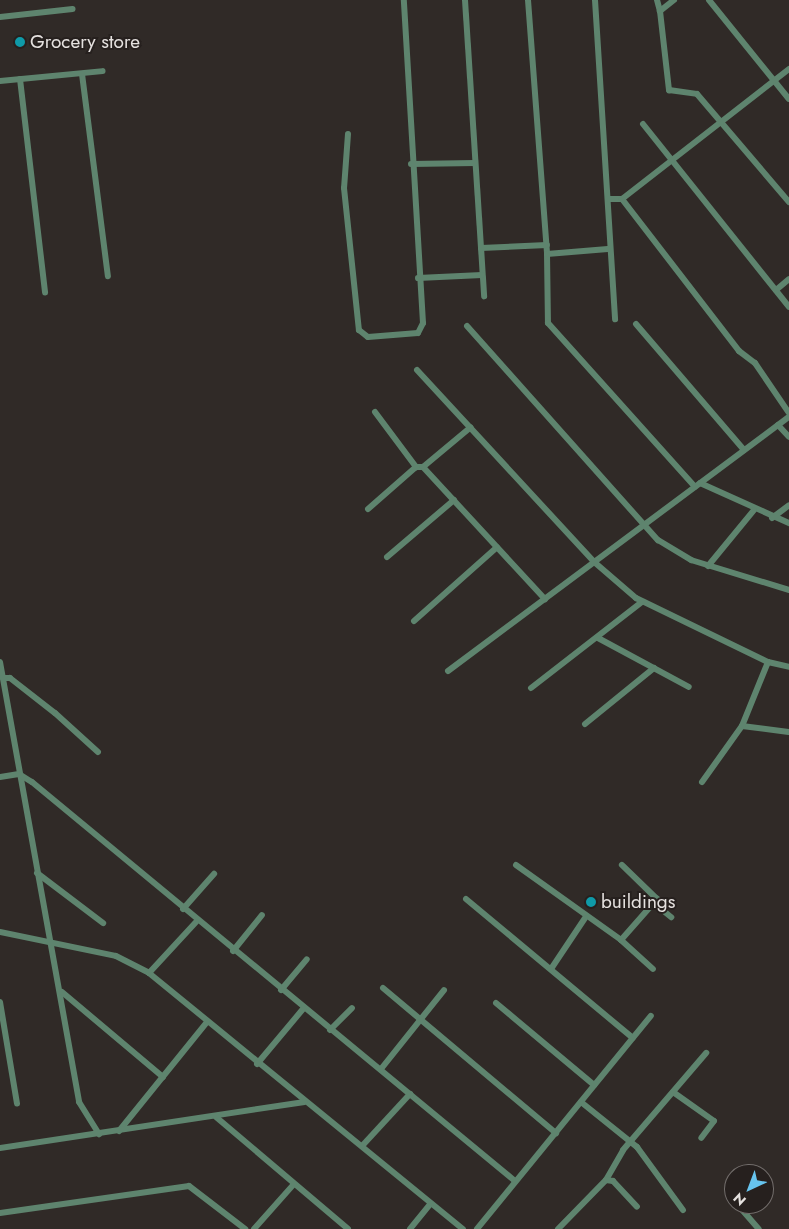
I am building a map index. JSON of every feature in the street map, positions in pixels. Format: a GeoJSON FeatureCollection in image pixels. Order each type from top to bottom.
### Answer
{"type":"FeatureCollection","features":[{"type":"Feature","properties":{"kind":"street"},"geometry":{"type":"LineString","coordinates":[[348,134],[344,188],[360,333],[385,336],[421,330],[404,0]]}},
{"type":"Feature","properties":{"kind":"street"},"geometry":{"type":"LineString","coordinates":[[465,0],[484,296]]}},
{"type":"Feature","properties":{"kind":"street"},"geometry":{"type":"LineString","coordinates":[[528,0],[547,245],[548,324],[698,485],[772,518],[789,523]]}},
{"type":"Feature","properties":{"kind":"street"},"geometry":{"type":"LineString","coordinates":[[595,0],[608,199],[608,250],[615,319]]}},
{"type":"Feature","properties":{"kind":"street"},"geometry":{"type":"LineString","coordinates":[[657,0],[660,11],[668,90],[694,91],[789,202]]}},
{"type":"Feature","properties":{"kind":"street"},"geometry":{"type":"LineString","coordinates":[[660,11],[674,0]]}},
{"type":"Feature","properties":{"kind":"street"},"geometry":{"type":"LineString","coordinates":[[709,0],[789,99]]}},
{"type":"Feature","properties":{"kind":"street"},"geometry":{"type":"LineString","coordinates":[[0,17],[74,9]]}},
{"type":"Feature","properties":{"kind":"street"},"geometry":{"type":"LineString","coordinates":[[608,199],[622,199],[789,69]]}},
{"type":"Feature","properties":{"kind":"street"},"geometry":{"type":"LineString","coordinates":[[0,81],[103,72]]}},
{"type":"Feature","properties":{"kind":"street"},"geometry":{"type":"LineString","coordinates":[[82,74],[108,276]]}},
{"type":"Feature","properties":{"kind":"street"},"geometry":{"type":"LineString","coordinates":[[20,79],[45,293]]}},
{"type":"Feature","properties":{"kind":"street"},"geometry":{"type":"LineString","coordinates":[[643,124],[671,162],[789,307]]}},
{"type":"Feature","properties":{"kind":"street"},"geometry":{"type":"LineString","coordinates":[[411,164],[475,163]]}},
{"type":"Feature","properties":{"kind":"street"},"geometry":{"type":"LineString","coordinates":[[622,199],[739,351],[755,363],[789,413]]}},
{"type":"Feature","properties":{"kind":"street"},"geometry":{"type":"LineString","coordinates":[[481,248],[547,245]]}},
{"type":"Feature","properties":{"kind":"street"},"geometry":{"type":"LineString","coordinates":[[547,254],[608,250]]}},
{"type":"Feature","properties":{"kind":"street"},"geometry":{"type":"LineString","coordinates":[[418,278],[482,275]]}},
{"type":"Feature","properties":{"kind":"street"},"geometry":{"type":"LineString","coordinates":[[776,290],[789,279]]}},
{"type":"Feature","properties":{"kind":"street"},"geometry":{"type":"LineString","coordinates":[[636,324],[744,450]]}},
{"type":"Feature","properties":{"kind":"street"},"geometry":{"type":"LineString","coordinates":[[467,326],[644,524],[678,554],[708,566],[789,590]]}},
{"type":"Feature","properties":{"kind":"street"},"geometry":{"type":"LineString","coordinates":[[417,370],[471,426],[593,561],[642,602],[768,662],[789,667]]}},
{"type":"Feature","properties":{"kind":"street"},"geometry":{"type":"LineString","coordinates":[[375,412],[420,467],[454,500],[544,599]]}},
{"type":"Feature","properties":{"kind":"street"},"geometry":{"type":"LineString","coordinates":[[448,671],[593,561],[789,417]]}},
{"type":"Feature","properties":{"kind":"street"},"geometry":{"type":"LineString","coordinates":[[778,425],[789,437]]}},
{"type":"Feature","properties":{"kind":"street"},"geometry":{"type":"LineString","coordinates":[[368,509],[471,426]]}},
{"type":"Feature","properties":{"kind":"street"},"geometry":{"type":"LineString","coordinates":[[387,557],[454,500]]}},
{"type":"Feature","properties":{"kind":"street"},"geometry":{"type":"LineString","coordinates":[[772,518],[789,505]]}},
{"type":"Feature","properties":{"kind":"street"},"geometry":{"type":"LineString","coordinates":[[708,566],[754,510]]}},
{"type":"Feature","properties":{"kind":"street"},"geometry":{"type":"LineString","coordinates":[[414,622],[497,547]]}},
{"type":"Feature","properties":{"kind":"street"},"geometry":{"type":"LineString","coordinates":[[531,688],[598,638],[642,602]]}},
{"type":"Feature","properties":{"kind":"street"},"geometry":{"type":"LineString","coordinates":[[598,638],[688,687]]}},
{"type":"Feature","properties":{"kind":"street"},"geometry":{"type":"LineString","coordinates":[[0,662],[48,943],[62,992],[79,1102],[99,1134]]}},
{"type":"Feature","properties":{"kind":"street"},"geometry":{"type":"LineString","coordinates":[[702,782],[742,726],[768,662]]}},
{"type":"Feature","properties":{"kind":"street"},"geometry":{"type":"LineString","coordinates":[[585,724],[654,668]]}},
{"type":"Feature","properties":{"kind":"street"},"geometry":{"type":"LineString","coordinates":[[3,678],[27,691],[98,752]]}},
{"type":"Feature","properties":{"kind":"street"},"geometry":{"type":"LineString","coordinates":[[742,726],[789,732]]}},
{"type":"Feature","properties":{"kind":"street"},"geometry":{"type":"LineString","coordinates":[[0,777],[19,774],[183,909],[196,922],[381,1070],[515,1181]]}},
{"type":"Feature","properties":{"kind":"street"},"geometry":{"type":"LineString","coordinates":[[516,865],[594,924],[621,940],[653,968]]}},
{"type":"Feature","properties":{"kind":"street"},"geometry":{"type":"LineString","coordinates":[[621,940],[655,904],[656,893],[622,865]]}},
{"type":"Feature","properties":{"kind":"street"},"geometry":{"type":"LineString","coordinates":[[37,873],[103,923]]}},
{"type":"Feature","properties":{"kind":"street"},"geometry":{"type":"LineString","coordinates":[[183,909],[214,874]]}},
{"type":"Feature","properties":{"kind":"street"},"geometry":{"type":"LineString","coordinates":[[466,899],[633,1038]]}},
{"type":"Feature","properties":{"kind":"street"},"geometry":{"type":"LineString","coordinates":[[655,904],[671,917]]}},
{"type":"Feature","properties":{"kind":"street"},"geometry":{"type":"LineString","coordinates":[[233,951],[262,915]]}},
{"type":"Feature","properties":{"kind":"street"},"geometry":{"type":"LineString","coordinates":[[551,969],[582,928],[586,918]]}},
{"type":"Feature","properties":{"kind":"street"},"geometry":{"type":"LineString","coordinates":[[149,973],[196,922]]}},
{"type":"Feature","properties":{"kind":"street"},"geometry":{"type":"LineString","coordinates":[[582,928],[594,924]]}},
{"type":"Feature","properties":{"kind":"street"},"geometry":{"type":"LineString","coordinates":[[0,932],[116,956],[149,973],[257,1064],[464,1229]]}},
{"type":"Feature","properties":{"kind":"street"},"geometry":{"type":"LineString","coordinates":[[281,990],[307,959]]}},
{"type":"Feature","properties":{"kind":"street"},"geometry":{"type":"LineString","coordinates":[[383,988],[420,1021],[556,1133]]}},
{"type":"Feature","properties":{"kind":"street"},"geometry":{"type":"LineString","coordinates":[[381,1070],[444,990]]}},
{"type":"Feature","properties":{"kind":"street"},"geometry":{"type":"LineString","coordinates":[[62,992],[163,1077]]}},
{"type":"Feature","properties":{"kind":"street"},"geometry":{"type":"LineString","coordinates":[[0,1002],[17,1104]]}},
{"type":"Feature","properties":{"kind":"street"},"geometry":{"type":"LineString","coordinates":[[496,1003],[594,1085]]}},
{"type":"Feature","properties":{"kind":"street"},"geometry":{"type":"LineString","coordinates":[[330,1030],[352,1008]]}},
{"type":"Feature","properties":{"kind":"street"},"geometry":{"type":"LineString","coordinates":[[257,1064],[303,1009]]}},
{"type":"Feature","properties":{"kind":"street"},"geometry":{"type":"LineString","coordinates":[[477,1229],[651,1016]]}},
{"type":"Feature","properties":{"kind":"street"},"geometry":{"type":"LineString","coordinates":[[120,1131],[207,1022]]}},
{"type":"Feature","properties":{"kind":"street"},"geometry":{"type":"LineString","coordinates":[[558,1229],[606,1180],[631,1142],[706,1053]]}},
{"type":"Feature","properties":{"kind":"street"},"geometry":{"type":"LineString","coordinates":[[673,1092],[714,1121],[702,1138]]}},
{"type":"Feature","properties":{"kind":"street"},"geometry":{"type":"LineString","coordinates":[[362,1146],[410,1094]]}},
{"type":"Feature","properties":{"kind":"street"},"geometry":{"type":"LineString","coordinates":[[0,1148],[216,1117],[305,1102]]}},
{"type":"Feature","properties":{"kind":"street"},"geometry":{"type":"LineString","coordinates":[[581,1102],[631,1142],[683,1210]]}},
{"type":"Feature","properties":{"kind":"street"},"geometry":{"type":"LineString","coordinates":[[216,1117],[344,1228]]}},
{"type":"Feature","properties":{"kind":"street"},"geometry":{"type":"LineString","coordinates":[[606,1180],[613,1181],[637,1207]]}},
{"type":"Feature","properties":{"kind":"street"},"geometry":{"type":"LineString","coordinates":[[254,1229],[294,1184]]}},
{"type":"Feature","properties":{"kind":"street"},"geometry":{"type":"LineString","coordinates":[[0,1213],[189,1186],[245,1229]]}},
{"type":"Feature","properties":{"kind":"street"},"geometry":{"type":"LineString","coordinates":[[410,1229],[431,1203]]}},
{"type":"Feature","properties":{"kind":"street"},"geometry":{"type":"LineString","coordinates":[[746,1214],[759,1229]]}},
{"type":"Feature","properties":{"kind":"street"},"geometry":{"type":"LineString","coordinates":[[564,1223],[571,1229]]}},
{"type":"Feature","properties":{"kind":"place","name":"Grocery store"},"geometry":{"type":"Point","coordinates":[20,42]}},
{"type":"Feature","properties":{"kind":"place","name":"buildings"},"geometry":{"type":"Point","coordinates":[591,902]}}]}
